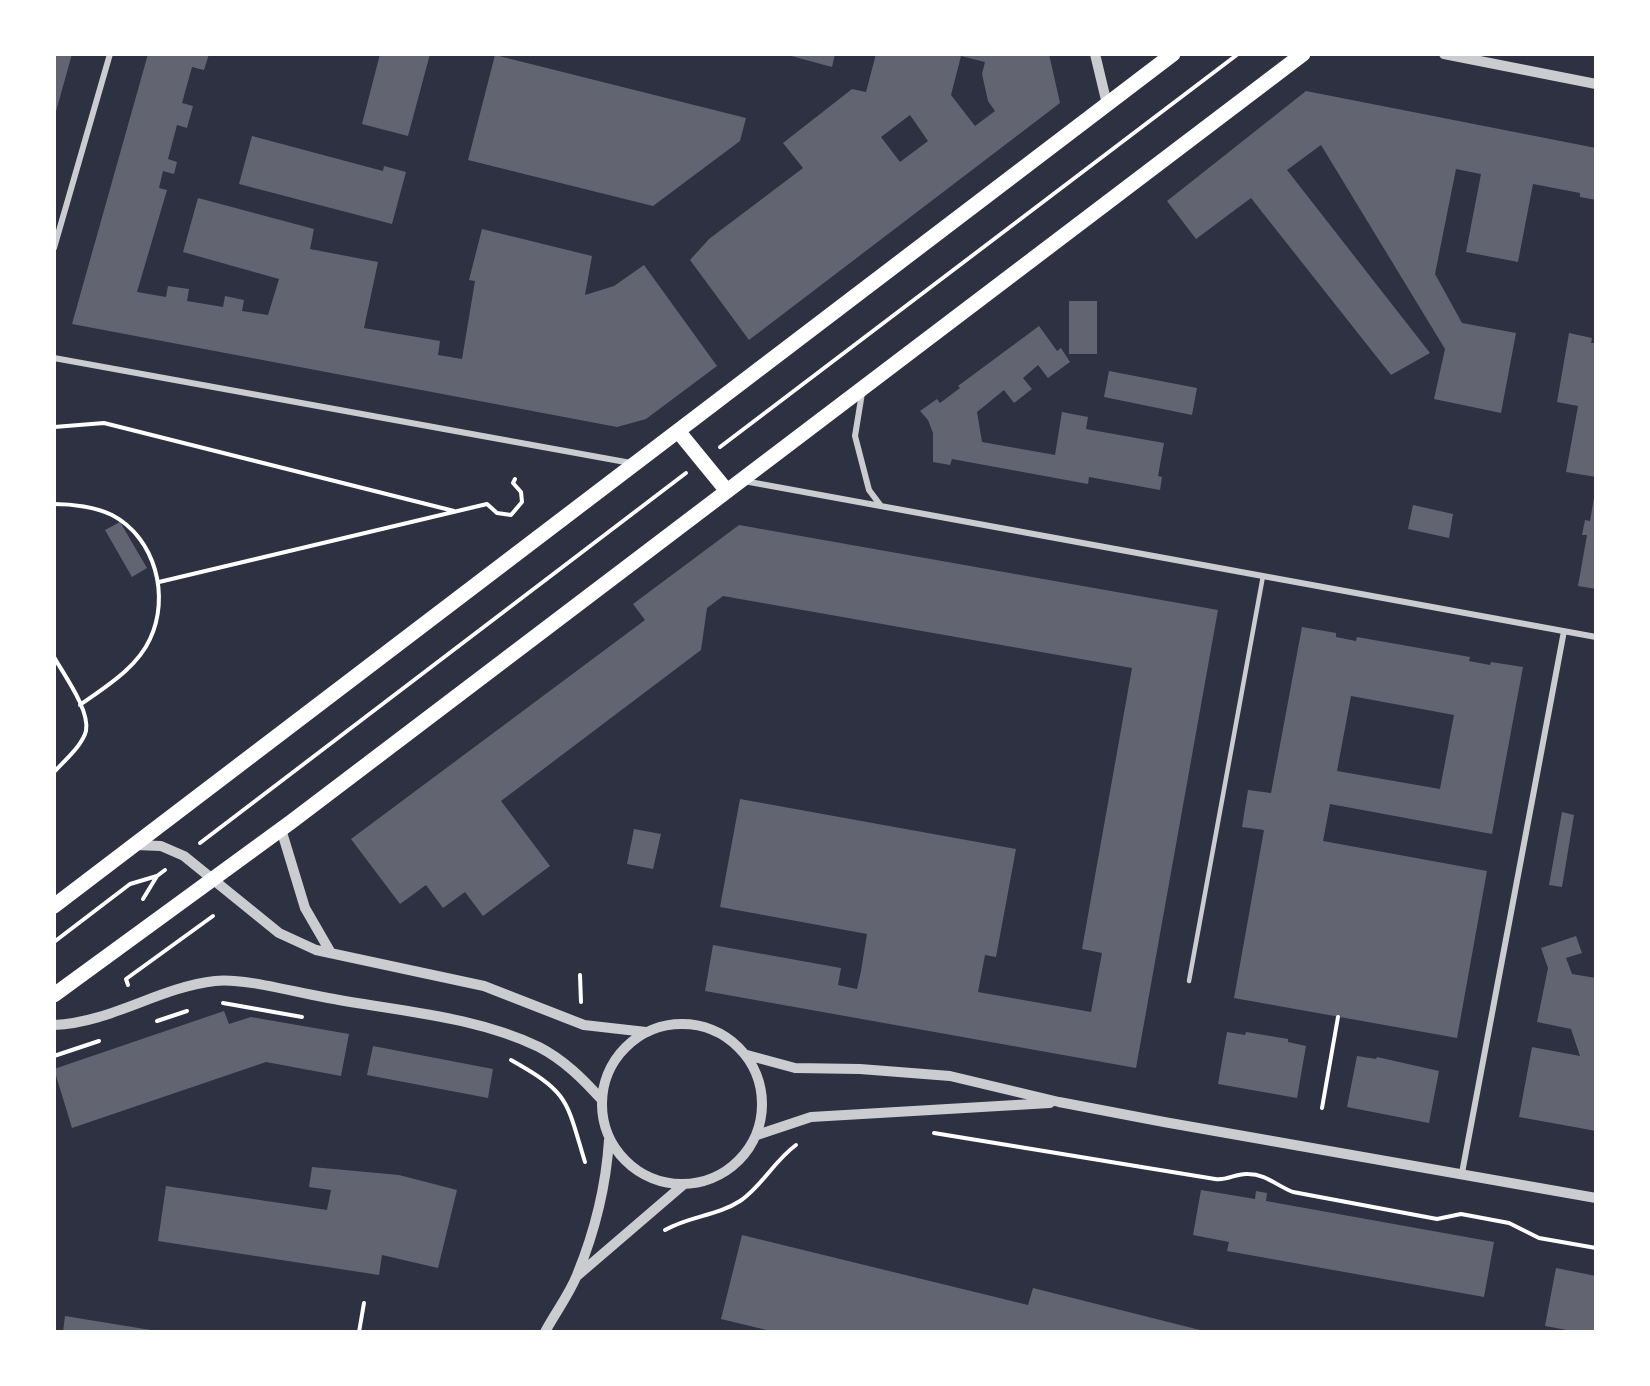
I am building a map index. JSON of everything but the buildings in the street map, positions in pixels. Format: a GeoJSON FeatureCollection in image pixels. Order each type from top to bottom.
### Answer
{"type":"FeatureCollection","features":[{"type":"Feature","properties":{"kind":"main road"},"geometry":{"type":"LineString","coordinates":[[54,906],[1173,54]]}},
{"type":"Feature","properties":{"kind":"main road"},"geometry":{"type":"LineString","coordinates":[[54,995],[281,830],[1303,54]]}},
{"type":"Feature","properties":{"kind":"main road"},"geometry":{"type":"LineString","coordinates":[[678,432],[726,491]]}},
{"type":"Feature","properties":{"kind":"street"},"geometry":{"type":"LineString","coordinates":[[54,248],[110,54]]}},
{"type":"Feature","properties":{"kind":"street"},"geometry":{"type":"LineString","coordinates":[[1095,54],[1107,104]]}},
{"type":"Feature","properties":{"kind":"street"},"geometry":{"type":"LineString","coordinates":[[1444,54],[1596,84]]}},
{"type":"Feature","properties":{"kind":"street"},"geometry":{"type":"LineString","coordinates":[[54,358],[635,464]]}},
{"type":"Feature","properties":{"kind":"street"},"geometry":{"type":"LineString","coordinates":[[863,388],[855,436],[869,490],[881,506]]}},
{"type":"Feature","properties":{"kind":"street"},"geometry":{"type":"LineString","coordinates":[[741,480],[1596,637]]}},
{"type":"Feature","properties":{"kind":"street"},"geometry":{"type":"LineString","coordinates":[[1462,1173],[1564,632]]}},
{"type":"Feature","properties":{"kind":"street"},"geometry":{"type":"LineString","coordinates":[[281,830],[304,908],[331,954]]}},
{"type":"Feature","properties":{"kind":"street"},"geometry":{"type":"LineString","coordinates":[[135,845],[161,846],[184,856],[279,933],[303,945],[331,954],[484,986],[584,1025],[646,1032]]}},
{"type":"Feature","properties":{"kind":"street"},"geometry":{"type":"LineString","coordinates":[[54,1025],[81,1021],[176,989],[217,981],[261,986],[432,1017],[503,1033],[540,1048],[567,1065],[601,1099]]}},
{"type":"Feature","properties":{"kind":"street"},"geometry":{"type":"LineString","coordinates":[[690,1023],[721,1034],[747,1055],[757,1073],[762,1094],[762,1115],[757,1135],[745,1155],[727,1171],[706,1181],[682,1185],[660,1182],[640,1173],[622,1158],[609,1140],[603,1120],[601,1099],[605,1079],[614,1060],[628,1044],[646,1032],[667,1025],[690,1023]]}},
{"type":"Feature","properties":{"kind":"street"},"geometry":{"type":"LineString","coordinates":[[747,1055],[795,1068],[860,1069],[950,1076],[1059,1102],[1596,1198]]}},
{"type":"Feature","properties":{"kind":"street"},"geometry":{"type":"LineString","coordinates":[[757,1135],[812,1117],[1059,1102]]}},
{"type":"Feature","properties":{"kind":"street"},"geometry":{"type":"LineString","coordinates":[[545,1332],[576,1276],[600,1208],[606,1179],[609,1140]]}},
{"type":"Feature","properties":{"kind":"street"},"geometry":{"type":"LineString","coordinates":[[576,1276],[682,1185]]}},
{"type":"Feature","properties":{"kind":"lane"},"geometry":{"type":"LineString","coordinates":[[1189,981],[1263,576]]}},
{"type":"Feature","properties":{"kind":"path"},"geometry":{"type":"LineString","coordinates":[[717,450],[1238,54]]}},
{"type":"Feature","properties":{"kind":"path"},"geometry":{"type":"LineString","coordinates":[[54,427],[104,423],[454,511]]}},
{"type":"Feature","properties":{"kind":"path"},"geometry":{"type":"LineString","coordinates":[[206,839],[689,471]]}},
{"type":"Feature","properties":{"kind":"path"},"geometry":{"type":"LineString","coordinates":[[159,582],[487,504],[497,513],[511,515],[522,502],[521,492],[513,483],[515,479]]}},
{"type":"Feature","properties":{"kind":"path"},"geometry":{"type":"LineString","coordinates":[[54,504],[99,510],[113,515],[127,525],[146,548],[159,582],[157,618],[145,648],[128,668],[80,705]]}},
{"type":"Feature","properties":{"kind":"path"},"geometry":{"type":"LineString","coordinates":[[54,657],[86,721],[86,732],[78,745],[54,772]]}},
{"type":"Feature","properties":{"kind":"path"},"geometry":{"type":"LineString","coordinates":[[54,942],[130,884],[157,876]]}},
{"type":"Feature","properties":{"kind":"path"},"geometry":{"type":"LineString","coordinates":[[128,988],[126,979],[213,916]]}},
{"type":"Feature","properties":{"kind":"path"},"geometry":{"type":"LineString","coordinates":[[580,975],[582,1005]]}},
{"type":"Feature","properties":{"kind":"path"},"geometry":{"type":"LineString","coordinates":[[214,1004],[224,1003],[305,1017]]}},
{"type":"Feature","properties":{"kind":"path"},"geometry":{"type":"LineString","coordinates":[[149,1024],[195,1008]]}},
{"type":"Feature","properties":{"kind":"path"},"geometry":{"type":"LineString","coordinates":[[1322,1108],[1338,1017]]}},
{"type":"Feature","properties":{"kind":"path"},"geometry":{"type":"LineString","coordinates":[[54,1056],[108,1038]]}},
{"type":"Feature","properties":{"kind":"path"},"geometry":{"type":"LineString","coordinates":[[507,1058],[546,1080],[560,1092],[572,1119],[585,1170]]}},
{"type":"Feature","properties":{"kind":"path"},"geometry":{"type":"LineString","coordinates":[[929,1133],[1224,1181],[1249,1174],[1273,1180],[1293,1192],[1437,1219],[1461,1214],[1509,1223],[1539,1238],[1596,1248]]}},
{"type":"Feature","properties":{"kind":"path"},"geometry":{"type":"LineString","coordinates":[[656,1238],[675,1225],[736,1203],[762,1182],[783,1155],[804,1142]]}},
{"type":"Feature","properties":{"kind":"path"},"geometry":{"type":"LineString","coordinates":[[359,1332],[364,1303]]}}]}
